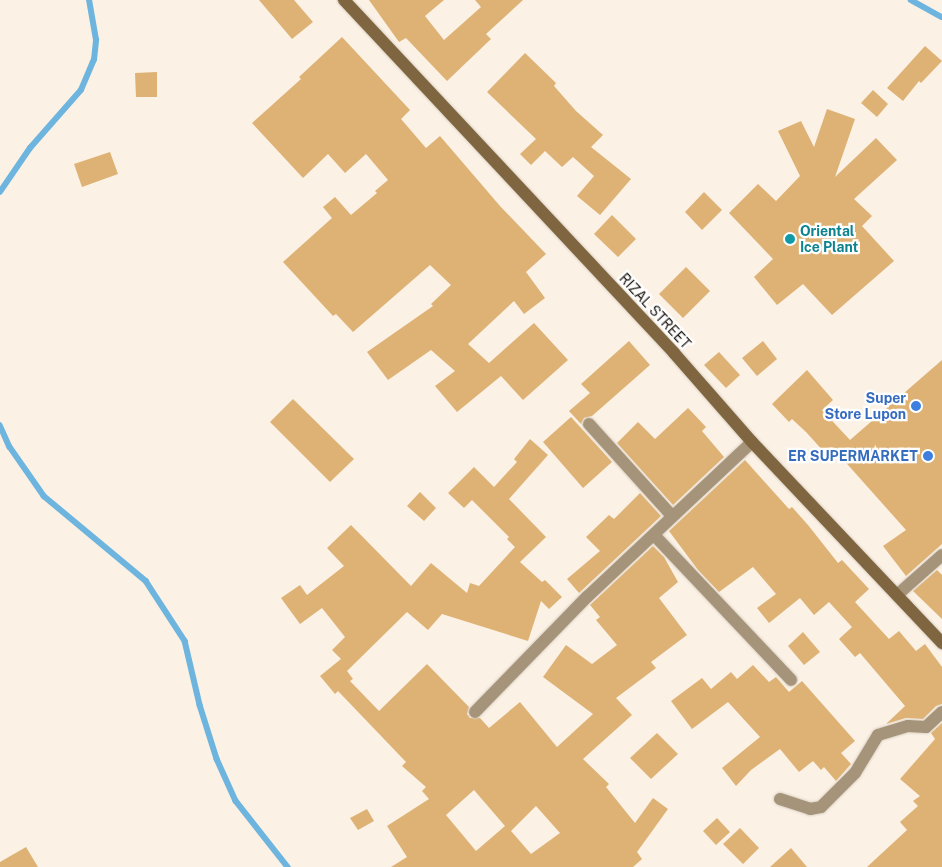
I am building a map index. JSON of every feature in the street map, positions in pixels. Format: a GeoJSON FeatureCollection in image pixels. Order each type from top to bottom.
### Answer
{"type":"FeatureCollection","features":[{"type":"Feature","properties":{"kind":"street","name":"RIZAL STREET"},"geometry":{"type":"LineString","coordinates":[[344,0],[674,353],[752,442],[942,643]]}},
{"type":"Feature","properties":{"kind":"street"},"geometry":{"type":"LineString","coordinates":[[590,424],[672,516]]}},
{"type":"Feature","properties":{"kind":"street"},"geometry":{"type":"LineString","coordinates":[[475,712],[587,597],[752,442]]}},
{"type":"Feature","properties":{"kind":"street"},"geometry":{"type":"LineString","coordinates":[[654,536],[791,680]]}},
{"type":"Feature","properties":{"kind":"street"},"geometry":{"type":"LineString","coordinates":[[897,595],[942,556]]}},
{"type":"Feature","properties":{"kind":"street"},"geometry":{"type":"LineString","coordinates":[[780,799],[810,809],[821,807],[855,773],[878,735],[908,726],[926,727],[942,712]]}},
{"type":"Feature","properties":{"kind":"building"},"geometry":{"type":"Polygon","coordinates":[[[259,0],[294,0],[313,22],[292,39],[259,0]]]}},
{"type":"Feature","properties":{"kind":"building"},"geometry":{"type":"Polygon","coordinates":[[[369,0],[444,0],[425,16],[444,40],[481,7],[475,0],[523,0],[486,34],[491,39],[447,81],[406,38],[399,42],[369,0]]]}},
{"type":"Feature","properties":{"kind":"building"},"geometry":{"type":"Polygon","coordinates":[[[342,37],[410,110],[401,119],[426,148],[440,136],[500,206],[546,254],[526,272],[545,298],[524,314],[514,301],[468,344],[489,363],[534,323],[568,360],[523,400],[501,376],[457,412],[435,386],[455,371],[431,350],[388,380],[367,352],[433,306],[431,304],[451,285],[430,265],[353,332],[336,314],[333,316],[283,262],[332,218],[323,207],[335,197],[351,215],[377,193],[375,191],[388,180],[366,154],[345,173],[328,154],[303,178],[252,123],[301,79],[299,77],[342,37]]]}},
{"type":"Feature","properties":{"kind":"building"},"geometry":{"type":"Polygon","coordinates":[[[925,46],[942,61],[921,83],[919,81],[903,101],[887,88],[925,46]]]}},
{"type":"Feature","properties":{"kind":"building"},"geometry":{"type":"Polygon","coordinates":[[[525,53],[556,83],[554,86],[576,111],[603,135],[591,147],[631,179],[600,215],[577,196],[594,176],[573,157],[562,167],[545,151],[531,165],[520,154],[536,139],[487,92],[525,53]]]}},
{"type":"Feature","properties":{"kind":"building"},"geometry":{"type":"Polygon","coordinates":[[[157,72],[157,97],[136,97],[135,73],[157,72]]]}},
{"type":"Feature","properties":{"kind":"building"},"geometry":{"type":"Polygon","coordinates":[[[873,90],[888,104],[877,117],[861,103],[873,90]]]}},
{"type":"Feature","properties":{"kind":"building"},"geometry":{"type":"Polygon","coordinates":[[[827,109],[855,119],[835,177],[876,138],[897,160],[854,199],[872,216],[862,226],[894,261],[832,315],[803,284],[777,305],[754,277],[773,259],[729,213],[758,184],[776,201],[800,176],[778,131],[801,121],[814,147],[827,109]]]}},
{"type":"Feature","properties":{"kind":"building"},"geometry":{"type":"Polygon","coordinates":[[[110,152],[118,174],[82,187],[74,164],[110,152]]]}},
{"type":"Feature","properties":{"kind":"building"},"geometry":{"type":"Polygon","coordinates":[[[704,192],[722,210],[702,230],[685,212],[704,192]]]}},
{"type":"Feature","properties":{"kind":"building"},"geometry":{"type":"Polygon","coordinates":[[[612,215],[636,239],[618,257],[594,234],[612,215]]]}},
{"type":"Feature","properties":{"kind":"building"},"geometry":{"type":"Polygon","coordinates":[[[686,267],[710,291],[683,318],[659,294],[686,267]]]}},
{"type":"Feature","properties":{"kind":"building"},"geometry":{"type":"Polygon","coordinates":[[[629,341],[650,365],[592,416],[584,418],[581,424],[569,411],[590,393],[581,384],[629,341]]]}},
{"type":"Feature","properties":{"kind":"building"},"geometry":{"type":"Polygon","coordinates":[[[763,341],[777,359],[757,376],[742,358],[763,341]]]}},
{"type":"Feature","properties":{"kind":"building"},"geometry":{"type":"Polygon","coordinates":[[[719,352],[740,375],[726,388],[704,365],[719,352]]]}},
{"type":"Feature","properties":{"kind":"building","name":"Super Store Lupon"},"geometry":{"type":"Polygon","coordinates":[[[942,360],[942,544],[906,576],[883,546],[906,530],[832,447],[825,453],[792,419],[789,422],[772,404],[807,370],[833,400],[822,410],[850,440],[942,360]]]}},
{"type":"Feature","properties":{"kind":"building"},"geometry":{"type":"Polygon","coordinates":[[[293,399],[354,459],[330,482],[270,422],[293,399]]]}},
{"type":"Feature","properties":{"kind":"building"},"geometry":{"type":"Polygon","coordinates":[[[688,408],[706,427],[702,431],[724,457],[673,505],[617,443],[638,422],[655,439],[688,408]]]}},
{"type":"Feature","properties":{"kind":"building"},"geometry":{"type":"Polygon","coordinates":[[[571,417],[612,462],[583,488],[543,442],[571,417]]]}},
{"type":"Feature","properties":{"kind":"building"},"geometry":{"type":"Polygon","coordinates":[[[530,439],[548,455],[509,499],[546,537],[520,562],[542,582],[545,580],[562,597],[549,609],[541,601],[528,641],[442,614],[428,630],[407,612],[347,671],[353,679],[350,681],[379,711],[427,664],[469,707],[467,714],[470,718],[480,718],[489,728],[520,702],[557,747],[593,714],[543,677],[566,645],[592,664],[617,645],[596,620],[600,617],[590,605],[653,546],[664,557],[678,582],[659,598],[687,635],[651,662],[656,668],[616,698],[632,715],[583,759],[609,784],[606,787],[635,823],[653,798],[668,809],[637,852],[642,859],[633,867],[391,867],[407,857],[387,826],[429,799],[422,791],[426,787],[402,766],[406,762],[338,691],[335,694],[320,676],[341,659],[332,650],[345,637],[322,608],[300,624],[281,598],[300,585],[307,595],[344,566],[327,548],[351,525],[411,586],[431,563],[467,593],[470,583],[479,586],[515,547],[507,539],[509,537],[472,500],[464,508],[448,493],[474,467],[494,487],[517,462],[514,459],[530,439]],[[474,790],[446,815],[476,851],[505,826],[474,790]],[[536,806],[511,831],[531,854],[560,833],[536,806]]]}},
{"type":"Feature","properties":{"kind":"building"},"geometry":{"type":"Polygon","coordinates":[[[745,460],[789,509],[792,507],[838,563],[842,560],[869,589],[855,602],[889,639],[899,631],[916,651],[925,644],[942,667],[942,704],[936,706],[923,719],[906,718],[886,724],[905,706],[860,653],[855,657],[839,639],[852,627],[829,602],[814,615],[800,598],[769,623],[757,608],[776,594],[753,567],[719,592],[698,570],[669,531],[745,460]]]}},
{"type":"Feature","properties":{"kind":"building"},"geometry":{"type":"Polygon","coordinates":[[[420,492],[436,508],[424,521],[407,506],[420,492]]]}},
{"type":"Feature","properties":{"kind":"building"},"geometry":{"type":"Polygon","coordinates":[[[640,493],[661,516],[579,593],[567,579],[600,551],[586,537],[609,515],[614,519],[640,493]]]}},
{"type":"Feature","properties":{"kind":"building"},"geometry":{"type":"Polygon","coordinates":[[[937,570],[942,575],[942,619],[913,591],[937,570]]]}},
{"type":"Feature","properties":{"kind":"building"},"geometry":{"type":"Polygon","coordinates":[[[803,632],[820,652],[804,665],[788,646],[803,632]]]}},
{"type":"Feature","properties":{"kind":"building"},"geometry":{"type":"Polygon","coordinates":[[[753,665],[769,682],[776,677],[789,692],[802,681],[855,741],[841,753],[851,764],[836,781],[824,767],[821,770],[813,761],[799,772],[780,749],[751,770],[736,786],[722,768],[760,737],[728,702],[692,729],[671,701],[702,678],[711,689],[731,672],[737,679],[753,665]]]}},
{"type":"Feature","properties":{"kind":"building"},"geometry":{"type":"Polygon","coordinates":[[[942,723],[942,867],[867,867],[907,830],[900,822],[918,806],[913,801],[920,796],[900,779],[935,739],[931,733],[942,723]]]}},
{"type":"Feature","properties":{"kind":"building"},"geometry":{"type":"Polygon","coordinates":[[[657,733],[678,754],[651,779],[630,758],[657,733]]]}},
{"type":"Feature","properties":{"kind":"building"},"geometry":{"type":"Polygon","coordinates":[[[367,809],[374,821],[358,830],[350,818],[367,809]]]}},
{"type":"Feature","properties":{"kind":"building"},"geometry":{"type":"Polygon","coordinates":[[[717,818],[730,832],[716,845],[703,831],[717,818]]]}},
{"type":"Feature","properties":{"kind":"building"},"geometry":{"type":"Polygon","coordinates":[[[740,828],[759,848],[743,864],[723,844],[740,828]]]}},
{"type":"Feature","properties":{"kind":"building"},"geometry":{"type":"Polygon","coordinates":[[[26,847],[38,867],[0,867],[0,862],[26,847]]]}},
{"type":"Feature","properties":{"kind":"building"},"geometry":{"type":"Polygon","coordinates":[[[791,848],[807,867],[770,867],[791,848]]]}},
{"type":"Feature","properties":{"kind":"waterway"},"geometry":{"type":"LineString","coordinates":[[0,192],[30,148],[81,90],[94,60],[96,40],[89,0]]}},
{"type":"Feature","properties":{"kind":"waterway"},"geometry":{"type":"LineString","coordinates":[[911,0],[942,17]]}},
{"type":"Feature","properties":{"kind":"waterway"},"geometry":{"type":"LineString","coordinates":[[0,425],[10,447],[44,496],[146,581],[185,641],[200,705],[217,759],[236,801],[288,867]]}},
{"type":"Feature","properties":{"kind":"place","name":"Oriental Ice Plant"},"geometry":{"type":"Point","coordinates":[790,239]}},
{"type":"Feature","properties":{"kind":"place","name":"Super Store Lupon"},"geometry":{"type":"Point","coordinates":[916,406]}},
{"type":"Feature","properties":{"kind":"place","name":"ER SUPERMARKET"},"geometry":{"type":"Point","coordinates":[928,456]}}]}
